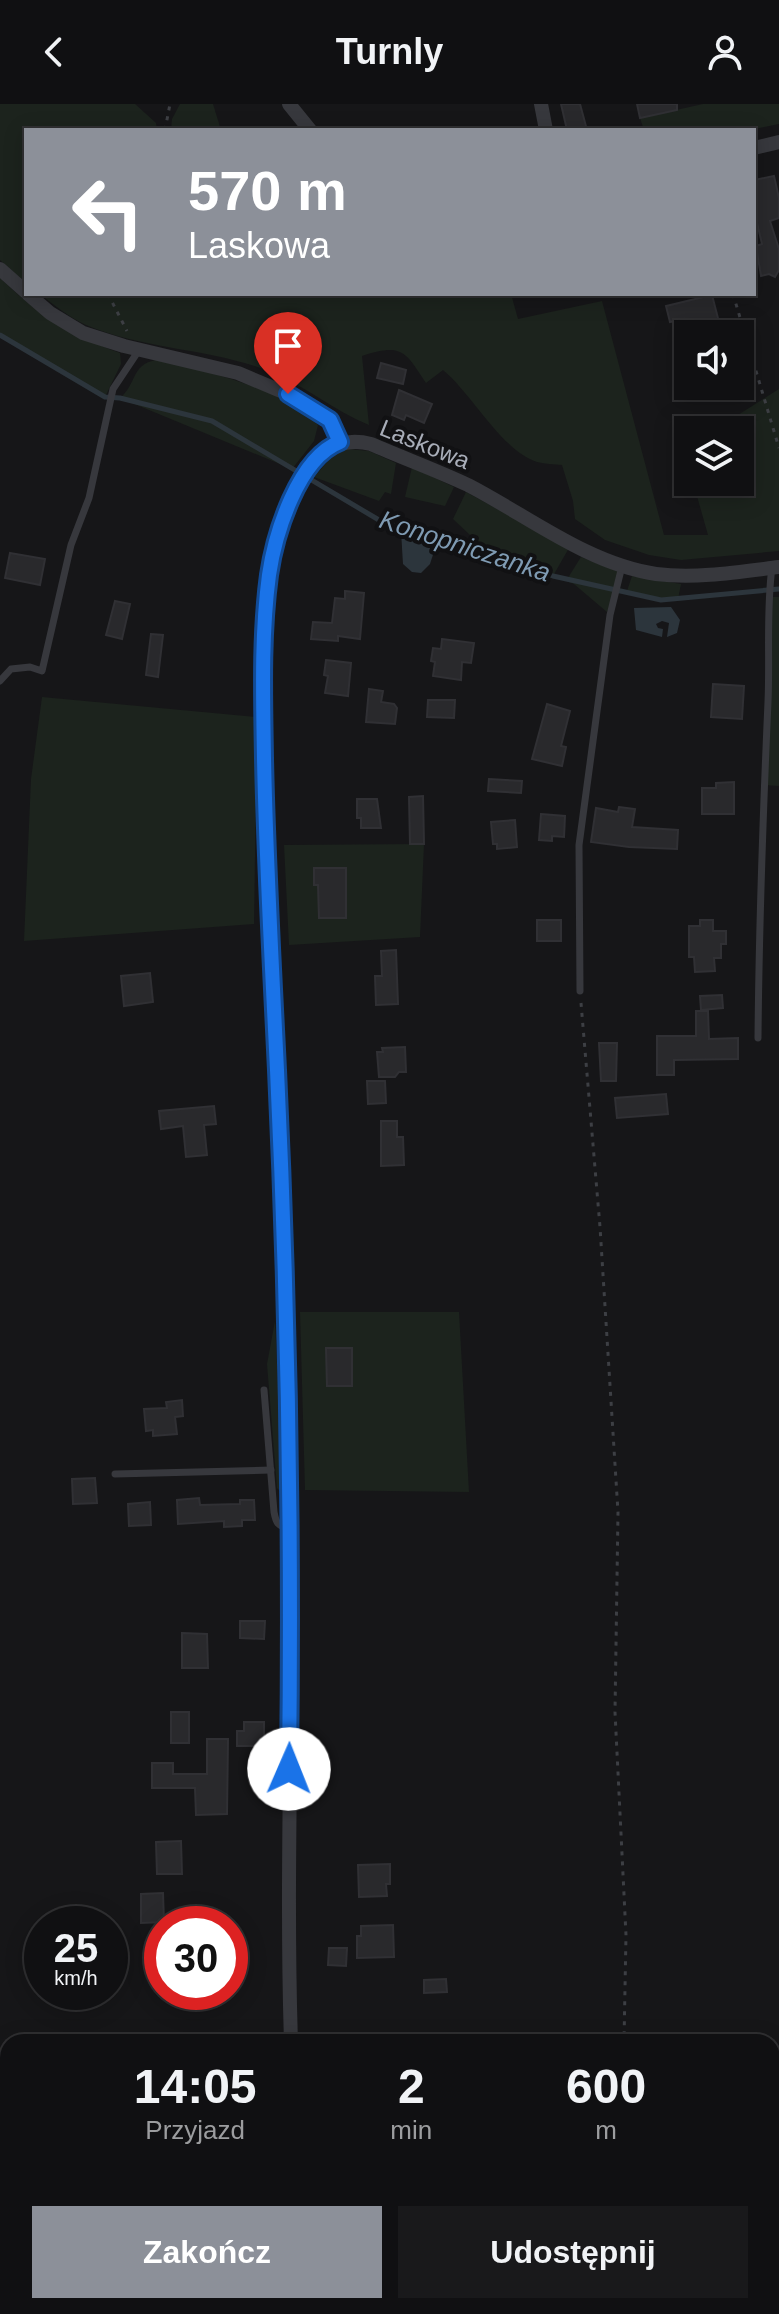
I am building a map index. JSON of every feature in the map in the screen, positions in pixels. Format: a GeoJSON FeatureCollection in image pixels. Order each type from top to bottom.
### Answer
{"type":"FeatureCollection","features":[{"type":"Feature","properties":{"kind":"street"},"geometry":{"type":"LineString","coordinates":[[289,104],[308,128]]}},
{"type":"Feature","properties":{"kind":"street"},"geometry":{"type":"LineString","coordinates":[[541,104],[546,128]]}},
{"type":"Feature","properties":{"kind":"street"},"geometry":{"type":"LineString","coordinates":[[756,148],[779,142]]}},
{"type":"Feature","properties":{"kind":"street","name":"Laskowa"},"geometry":{"type":"LineString","coordinates":[[0,269],[24,290]]}},
{"type":"Feature","properties":{"kind":"street","name":"Laskowa"},"geometry":{"type":"LineString","coordinates":[[30,296],[50,313],[83,333],[238,373],[288,394],[330,420],[340,442],[371,444],[425,466],[622,566],[656,574],[689,576],[776,567]]}},
{"type":"Feature","properties":{"kind":"street"},"geometry":{"type":"LineString","coordinates":[[291,2034],[287,1895],[290,1528],[284,1211],[266,884],[265,608],[278,536],[297,488],[320,454],[340,442]]}},
{"type":"Feature","properties":{"kind":"lane"},"geometry":{"type":"LineString","coordinates":[[0,681],[11,669],[30,667],[42,671],[71,545],[89,498],[107,408],[113,389],[141,349]]}},
{"type":"Feature","properties":{"kind":"lane"},"geometry":{"type":"LineString","coordinates":[[580,991],[579,845],[613,597],[622,566]]}},
{"type":"Feature","properties":{"kind":"lane"},"geometry":{"type":"LineString","coordinates":[[758,1038],[759,920],[770,663],[769,585],[776,567]]}},
{"type":"Feature","properties":{"kind":"lane"},"geometry":{"type":"LineString","coordinates":[[264,1390],[276,1522],[281,1527],[290,1528]]}},
{"type":"Feature","properties":{"kind":"lane"},"geometry":{"type":"LineString","coordinates":[[115,1474],[271,1470]]}},
{"type":"Feature","properties":{"kind":"path"},"geometry":{"type":"LineString","coordinates":[[165,128],[170,104]]}},
{"type":"Feature","properties":{"kind":"path"},"geometry":{"type":"LineString","coordinates":[[109,296],[128,335],[124,346]]}},
{"type":"Feature","properties":{"kind":"path"},"geometry":{"type":"LineString","coordinates":[[734,296],[779,448]]}},
{"type":"Feature","properties":{"kind":"path"},"geometry":{"type":"LineString","coordinates":[[580,991],[600,1227],[618,1512],[615,1712],[626,1935],[624,2034]]}},
{"type":"Feature","properties":{"kind":"shaded area"},"geometry":{"type":"Polygon","coordinates":[[[0,104],[135,104],[156,123],[157,128],[24,128],[24,281],[0,260],[0,104]]]}},
{"type":"Feature","properties":{"kind":"shaded area"},"geometry":{"type":"Polygon","coordinates":[[[180,104],[213,104],[220,128],[171,128],[180,104]]]}},
{"type":"Feature","properties":{"kind":"shaded area"},"geometry":{"type":"Polygon","coordinates":[[[703,104],[779,104],[779,124],[756,129],[643,128],[640,118],[703,104]]]}},
{"type":"Feature","properties":{"kind":"shaded area"},"geometry":{"type":"Polygon","coordinates":[[[0,278],[56,323],[120,353],[121,364],[105,397],[0,335],[0,278]]]}},
{"type":"Feature","properties":{"kind":"shaded area"},"geometry":{"type":"Polygon","coordinates":[[[43,296],[512,296],[518,319],[602,301],[664,535],[708,535],[697,496],[754,496],[754,416],[736,416],[779,389],[779,551],[681,560],[649,555],[605,540],[575,519],[562,465],[537,462],[524,456],[499,434],[443,370],[426,383],[413,363],[394,350],[362,356],[369,425],[271,372],[225,358],[131,340],[74,319],[43,296]]]}},
{"type":"Feature","properties":{"kind":"shaded area"},"geometry":{"type":"Polygon","coordinates":[[[163,359],[266,391],[285,401],[318,425],[314,441],[292,469],[120,398],[139,368],[163,359]]]}},
{"type":"Feature","properties":{"kind":"shaded area"},"geometry":{"type":"Polygon","coordinates":[[[348,449],[369,451],[396,463],[391,494],[385,492],[379,501],[314,477],[335,453],[348,449]]]}},
{"type":"Feature","properties":{"kind":"shaded area"},"geometry":{"type":"Polygon","coordinates":[[[412,467],[454,487],[445,506],[405,497],[412,467]]]}},
{"type":"Feature","properties":{"kind":"shaded area"},"geometry":{"type":"Polygon","coordinates":[[[466,492],[569,548],[553,576],[488,552],[453,519],[466,492]]]}},
{"type":"Feature","properties":{"kind":"shaded area"},"geometry":{"type":"Polygon","coordinates":[[[401,531],[437,542],[430,564],[421,573],[412,572],[403,564],[401,531]]]}},
{"type":"Feature","properties":{"kind":"shaded area"},"geometry":{"type":"Polygon","coordinates":[[[581,557],[621,573],[607,612],[574,584],[566,581],[581,557]]]}},
{"type":"Feature","properties":{"kind":"shaded area"},"geometry":{"type":"Polygon","coordinates":[[[632,576],[681,584],[678,599],[661,600],[626,594],[632,576]]]}},
{"type":"Feature","properties":{"kind":"shaded area"},"geometry":{"type":"Polygon","coordinates":[[[769,597],[779,597],[779,786],[764,785],[769,597]]]}},
{"type":"Feature","properties":{"kind":"shaded area"},"geometry":{"type":"Polygon","coordinates":[[[671,607],[680,620],[677,633],[667,637],[669,623],[662,621],[656,624],[663,629],[662,637],[636,630],[634,608],[671,607]]]}},
{"type":"Feature","properties":{"kind":"shaded area"},"geometry":{"type":"Polygon","coordinates":[[[42,697],[257,717],[254,924],[24,941],[31,779],[42,697]]]}},
{"type":"Feature","properties":{"kind":"shaded area"},"geometry":{"type":"Polygon","coordinates":[[[424,844],[420,937],[289,945],[284,845],[424,844]]]}},
{"type":"Feature","properties":{"kind":"shaded area"},"geometry":{"type":"Polygon","coordinates":[[[300,1312],[459,1312],[469,1492],[305,1490],[300,1312]]]}},
{"type":"Feature","properties":{"kind":"shaded area"},"geometry":{"type":"Polygon","coordinates":[[[275,1321],[283,1494],[277,1488],[267,1364],[275,1321]]]}},
{"type":"Feature","properties":{"kind":"building"},"geometry":{"type":"Polygon","coordinates":[[[561,104],[580,104],[586,128],[567,128],[561,104]]]}},
{"type":"Feature","properties":{"kind":"building"},"geometry":{"type":"Polygon","coordinates":[[[637,104],[677,104],[677,110],[640,118],[637,104]]]}},
{"type":"Feature","properties":{"kind":"building"},"geometry":{"type":"Polygon","coordinates":[[[774,176],[779,198],[779,218],[770,221],[779,249],[779,270],[775,277],[769,274],[761,276],[756,246],[762,244],[756,218],[756,180],[774,176]]]}},
{"type":"Feature","properties":{"kind":"building"},"geometry":{"type":"Polygon","coordinates":[[[712,296],[718,320],[684,319],[670,322],[666,306],[712,296]]]}},
{"type":"Feature","properties":{"kind":"building"},"geometry":{"type":"Polygon","coordinates":[[[381,363],[406,370],[403,384],[377,378],[381,363]]]}},
{"type":"Feature","properties":{"kind":"building"},"geometry":{"type":"Polygon","coordinates":[[[399,390],[432,404],[424,423],[406,415],[404,420],[392,415],[399,390]]]}},
{"type":"Feature","properties":{"kind":"building"},"geometry":{"type":"Polygon","coordinates":[[[10,553],[45,559],[40,585],[5,578],[10,553]]]}},
{"type":"Feature","properties":{"kind":"building"},"geometry":{"type":"Polygon","coordinates":[[[345,591],[364,593],[360,639],[338,636],[338,641],[311,639],[313,622],[332,623],[335,598],[345,599],[345,591]]]}},
{"type":"Feature","properties":{"kind":"building"},"geometry":{"type":"Polygon","coordinates":[[[115,601],[130,604],[122,639],[106,635],[115,601]]]}},
{"type":"Feature","properties":{"kind":"building"},"geometry":{"type":"Polygon","coordinates":[[[151,634],[163,635],[158,677],[146,675],[151,634]]]}},
{"type":"Feature","properties":{"kind":"building"},"geometry":{"type":"Polygon","coordinates":[[[442,639],[474,643],[471,663],[462,662],[461,680],[433,676],[433,648],[441,649],[442,639]]]}},
{"type":"Feature","properties":{"kind":"building"},"geometry":{"type":"Polygon","coordinates":[[[326,660],[351,663],[348,696],[325,693],[328,676],[324,675],[326,660]]]}},
{"type":"Feature","properties":{"kind":"building"},"geometry":{"type":"Polygon","coordinates":[[[713,684],[744,686],[742,719],[711,717],[713,684]]]}},
{"type":"Feature","properties":{"kind":"building"},"geometry":{"type":"Polygon","coordinates":[[[369,689],[383,691],[381,702],[394,704],[397,708],[395,724],[366,722],[369,689]]]}},
{"type":"Feature","properties":{"kind":"building"},"geometry":{"type":"Polygon","coordinates":[[[428,700],[455,700],[454,718],[427,717],[428,700]]]}},
{"type":"Feature","properties":{"kind":"building"},"geometry":{"type":"Polygon","coordinates":[[[547,704],[570,711],[561,746],[566,747],[562,766],[532,759],[547,704]]]}},
{"type":"Feature","properties":{"kind":"building"},"geometry":{"type":"Polygon","coordinates":[[[489,779],[522,781],[521,793],[488,791],[489,779]]]}},
{"type":"Feature","properties":{"kind":"building"},"geometry":{"type":"Polygon","coordinates":[[[734,782],[734,814],[702,814],[702,788],[716,788],[716,783],[734,782]]]}},
{"type":"Feature","properties":{"kind":"building"},"geometry":{"type":"Polygon","coordinates":[[[423,796],[424,844],[410,844],[409,797],[423,796]]]}},
{"type":"Feature","properties":{"kind":"building"},"geometry":{"type":"Polygon","coordinates":[[[357,799],[377,799],[381,828],[361,828],[361,818],[357,818],[357,799]]]}},
{"type":"Feature","properties":{"kind":"building"},"geometry":{"type":"Polygon","coordinates":[[[619,807],[635,809],[632,827],[678,830],[677,849],[591,842],[596,808],[618,812],[619,807]]]}},
{"type":"Feature","properties":{"kind":"building"},"geometry":{"type":"Polygon","coordinates":[[[541,814],[565,816],[564,837],[552,836],[552,841],[539,840],[541,814]]]}},
{"type":"Feature","properties":{"kind":"building"},"geometry":{"type":"Polygon","coordinates":[[[515,820],[517,847],[497,849],[497,844],[493,844],[491,822],[515,820]]]}},
{"type":"Feature","properties":{"kind":"building"},"geometry":{"type":"Polygon","coordinates":[[[314,868],[346,868],[346,918],[319,918],[314,868]]]}},
{"type":"Feature","properties":{"kind":"building"},"geometry":{"type":"Polygon","coordinates":[[[537,920],[561,920],[561,941],[537,941],[537,920]]]}},
{"type":"Feature","properties":{"kind":"building"},"geometry":{"type":"Polygon","coordinates":[[[700,920],[713,920],[713,931],[726,931],[726,944],[721,944],[721,958],[714,958],[715,971],[695,972],[694,957],[689,957],[689,926],[700,926],[700,920]]]}},
{"type":"Feature","properties":{"kind":"building"},"geometry":{"type":"Polygon","coordinates":[[[396,950],[398,1004],[376,1005],[375,976],[382,976],[381,951],[396,950]]]}},
{"type":"Feature","properties":{"kind":"building"},"geometry":{"type":"Polygon","coordinates":[[[150,973],[153,1002],[124,1006],[121,976],[150,973]]]}},
{"type":"Feature","properties":{"kind":"building"},"geometry":{"type":"Polygon","coordinates":[[[722,995],[723,1008],[701,1010],[700,996],[722,995]]]}},
{"type":"Feature","properties":{"kind":"building"},"geometry":{"type":"Polygon","coordinates":[[[696,1011],[708,1011],[709,1039],[738,1038],[738,1059],[674,1060],[674,1075],[657,1075],[657,1036],[696,1036],[696,1011]]]}},
{"type":"Feature","properties":{"kind":"building"},"geometry":{"type":"Polygon","coordinates":[[[599,1043],[617,1043],[616,1081],[601,1081],[599,1043]]]}},
{"type":"Feature","properties":{"kind":"building"},"geometry":{"type":"Polygon","coordinates":[[[405,1047],[406,1072],[399,1072],[395,1077],[379,1077],[377,1052],[383,1052],[382,1048],[405,1047]]]}},
{"type":"Feature","properties":{"kind":"building"},"geometry":{"type":"Polygon","coordinates":[[[367,1081],[385,1081],[386,1103],[368,1104],[367,1081]]]}},
{"type":"Feature","properties":{"kind":"building"},"geometry":{"type":"Polygon","coordinates":[[[666,1094],[668,1114],[617,1118],[615,1098],[666,1094]]]}},
{"type":"Feature","properties":{"kind":"building"},"geometry":{"type":"Polygon","coordinates":[[[214,1106],[216,1124],[204,1125],[207,1155],[186,1157],[183,1126],[161,1129],[159,1111],[214,1106]]]}},
{"type":"Feature","properties":{"kind":"building"},"geometry":{"type":"Polygon","coordinates":[[[381,1121],[397,1121],[397,1137],[403,1137],[404,1165],[381,1166],[381,1121]]]}},
{"type":"Feature","properties":{"kind":"building"},"geometry":{"type":"Polygon","coordinates":[[[326,1348],[352,1348],[352,1386],[327,1386],[326,1348]]]}},
{"type":"Feature","properties":{"kind":"building"},"geometry":{"type":"Polygon","coordinates":[[[182,1400],[183,1416],[175,1417],[177,1434],[153,1436],[153,1430],[146,1431],[144,1409],[167,1408],[166,1402],[182,1400]]]}},
{"type":"Feature","properties":{"kind":"building"},"geometry":{"type":"Polygon","coordinates":[[[95,1478],[97,1503],[73,1504],[72,1479],[95,1478]]]}},
{"type":"Feature","properties":{"kind":"building"},"geometry":{"type":"Polygon","coordinates":[[[199,1498],[200,1505],[240,1504],[240,1500],[254,1500],[255,1520],[242,1520],[242,1526],[224,1527],[224,1521],[178,1524],[177,1500],[199,1498]]]}},
{"type":"Feature","properties":{"kind":"building"},"geometry":{"type":"Polygon","coordinates":[[[150,1502],[151,1525],[129,1526],[128,1504],[150,1502]]]}},
{"type":"Feature","properties":{"kind":"building"},"geometry":{"type":"Polygon","coordinates":[[[240,1621],[265,1621],[264,1639],[240,1638],[240,1621]]]}},
{"type":"Feature","properties":{"kind":"building"},"geometry":{"type":"Polygon","coordinates":[[[182,1633],[207,1634],[208,1668],[182,1668],[182,1633]]]}},
{"type":"Feature","properties":{"kind":"building"},"geometry":{"type":"Polygon","coordinates":[[[171,1712],[189,1712],[189,1743],[171,1743],[171,1712]]]}},
{"type":"Feature","properties":{"kind":"building"},"geometry":{"type":"Polygon","coordinates":[[[244,1722],[264,1722],[264,1746],[237,1746],[237,1731],[244,1731],[244,1722]]]}},
{"type":"Feature","properties":{"kind":"building"},"geometry":{"type":"Polygon","coordinates":[[[207,1739],[228,1739],[227,1814],[196,1815],[195,1788],[152,1788],[152,1763],[173,1763],[173,1774],[207,1774],[207,1739]]]}},
{"type":"Feature","properties":{"kind":"building"},"geometry":{"type":"Polygon","coordinates":[[[181,1841],[182,1874],[157,1874],[156,1842],[181,1841]]]}},
{"type":"Feature","properties":{"kind":"building"},"geometry":{"type":"Polygon","coordinates":[[[390,1864],[387,1896],[359,1897],[358,1865],[390,1864]]]}},
{"type":"Feature","properties":{"kind":"building"},"geometry":{"type":"Polygon","coordinates":[[[163,1893],[163,1906],[144,1906],[144,1923],[141,1923],[141,1894],[163,1893]]]}},
{"type":"Feature","properties":{"kind":"building"},"geometry":{"type":"Polygon","coordinates":[[[393,1925],[394,1957],[357,1958],[357,1936],[361,1936],[361,1926],[393,1925]]]}},
{"type":"Feature","properties":{"kind":"building"},"geometry":{"type":"Polygon","coordinates":[[[329,1948],[347,1948],[346,1966],[328,1965],[329,1948]]]}},
{"type":"Feature","properties":{"kind":"building"},"geometry":{"type":"Polygon","coordinates":[[[446,1979],[447,1992],[424,1993],[424,1980],[446,1979]]]}},
{"type":"Feature","properties":{"kind":"waterway","name":"Konopniczanka"},"geometry":{"type":"LineString","coordinates":[[0,335],[105,397],[212,421],[384,523],[436,536],[553,576],[661,600],[779,589]]}},
{"type":"Feature","properties":{"kind":"route"},"geometry":{"type":"LineString","coordinates":[[288,394],[330,420],[340,442],[320,454],[307,471],[286,514],[271,564],[264,622],[266,884],[284,1211],[289,1392],[289,1769]]}}]}
